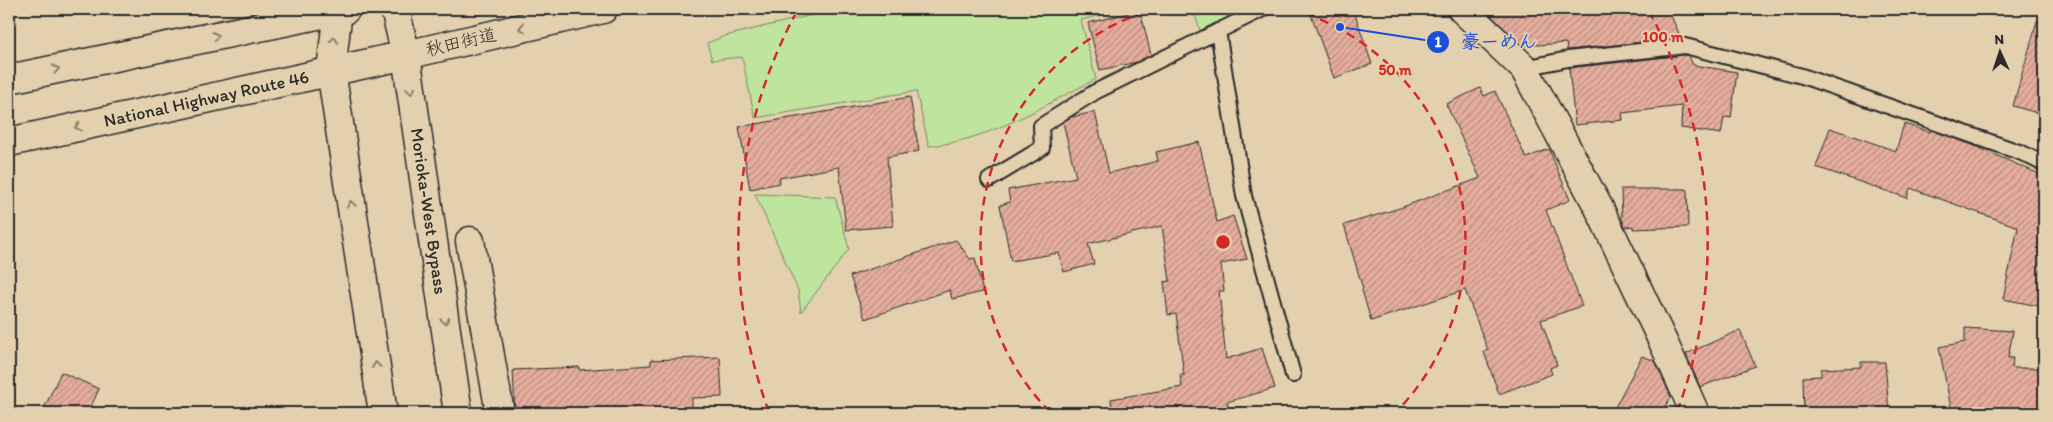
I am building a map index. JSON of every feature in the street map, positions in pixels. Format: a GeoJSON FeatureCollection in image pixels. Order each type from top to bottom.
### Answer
{"type":"FeatureCollection","features":[{"type":"Feature","properties":{"kind":"main road"},"geometry":{"type":"LineString","coordinates":[[9,79],[342,9],[331,70],[383,413]]}},
{"type":"Feature","properties":{"kind":"main road","name":"Morioka-West Bypass"},"geometry":{"type":"LineString","coordinates":[[395,9],[406,55],[458,413]]}},
{"type":"Feature","properties":{"kind":"main road","name":"秋田街道"},"geometry":{"type":"LineString","coordinates":[[406,55],[603,9]]}},
{"type":"Feature","properties":{"kind":"main road"},"geometry":{"type":"LineString","coordinates":[[1462,9],[1524,68],[1599,208],[1695,413]]}},
{"type":"Feature","properties":{"kind":"main road","name":"National Highway Route 46"},"geometry":{"type":"LineString","coordinates":[[9,142],[406,55]]}},
{"type":"Feature","properties":{"kind":"main road"},"geometry":{"type":"LineString","coordinates":[[470,241],[500,413]]}},
{"type":"Feature","properties":{"kind":"lane"},"geometry":{"type":"LineString","coordinates":[[989,180],[1042,148],[1041,126],[1095,92],[1264,9]]}},
{"type":"Feature","properties":{"kind":"lane"},"geometry":{"type":"LineString","coordinates":[[1218,31],[1244,196],[1293,375]]}},
{"type":"Feature","properties":{"kind":"lane"},"geometry":{"type":"LineString","coordinates":[[1524,68],[1568,60],[1685,46],[1802,76],[2022,153],[2044,164]]}},
{"type":"Feature","properties":{"kind":"green space"},"geometry":{"type":"Polygon","coordinates":[[[837,9],[1117,9],[1118,11],[1081,20],[1096,79],[1016,120],[973,137],[929,146],[916,91],[755,118],[742,57],[712,60],[707,43],[725,36],[837,9]]]}},
{"type":"Feature","properties":{"kind":"green space"},"geometry":{"type":"Polygon","coordinates":[[[1193,9],[1247,9],[1201,33],[1193,9]]]}},
{"type":"Feature","properties":{"kind":"green space"},"geometry":{"type":"Polygon","coordinates":[[[755,194],[835,197],[849,249],[801,312],[798,290],[755,194]]]}},
{"type":"Feature","properties":{"kind":"building"},"geometry":{"type":"Polygon","coordinates":[[[1312,9],[1353,9],[1372,64],[1334,78],[1311,15],[1313,15],[1312,9]]]}},
{"type":"Feature","properties":{"kind":"building"},"geometry":{"type":"Polygon","coordinates":[[[1484,9],[1668,9],[1681,38],[1567,50],[1566,43],[1523,46],[1484,9]]]}},
{"type":"Feature","properties":{"kind":"building"},"geometry":{"type":"Polygon","coordinates":[[[1140,10],[1151,55],[1137,62],[1100,70],[1088,23],[1140,10]]]}},
{"type":"Feature","properties":{"kind":"building"},"geometry":{"type":"Polygon","coordinates":[[[2037,21],[2044,22],[2044,115],[2013,106],[2037,21]]]}},
{"type":"Feature","properties":{"kind":"building"},"geometry":{"type":"Polygon","coordinates":[[[1689,56],[1693,65],[1737,72],[1731,118],[1724,117],[1721,134],[1681,128],[1682,106],[1622,113],[1623,120],[1575,125],[1569,68],[1689,56]]]}},
{"type":"Feature","properties":{"kind":"building"},"geometry":{"type":"Polygon","coordinates":[[[1480,88],[1484,96],[1495,91],[1526,158],[1549,149],[1570,200],[1546,210],[1582,306],[1541,320],[1557,365],[1550,368],[1552,374],[1499,394],[1484,352],[1488,350],[1465,290],[1371,321],[1344,225],[1400,208],[1480,178],[1446,104],[1480,88]]]}},
{"type":"Feature","properties":{"kind":"building"},"geometry":{"type":"Polygon","coordinates":[[[910,97],[919,151],[887,157],[893,226],[846,230],[839,167],[779,178],[780,183],[750,189],[739,127],[910,97]]]}},
{"type":"Feature","properties":{"kind":"building"},"geometry":{"type":"Polygon","coordinates":[[[1095,112],[1109,173],[1158,161],[1156,152],[1199,142],[1217,222],[1233,216],[1247,259],[1221,264],[1224,291],[1219,291],[1226,359],[1262,348],[1275,388],[1227,402],[1229,413],[1112,413],[1111,399],[1182,387],[1180,375],[1184,375],[1176,314],[1168,315],[1164,282],[1170,281],[1162,226],[1088,244],[1094,264],[1064,272],[1059,253],[1011,261],[1000,205],[1010,202],[1008,190],[1076,177],[1063,122],[1071,117],[1095,112]]]}},
{"type":"Feature","properties":{"kind":"building"},"geometry":{"type":"Polygon","coordinates":[[[1904,124],[1930,132],[1931,130],[1970,144],[2044,176],[2044,307],[2003,299],[2018,227],[1910,188],[1907,198],[1816,167],[1830,128],[1896,151],[1904,124]]]}},
{"type":"Feature","properties":{"kind":"building"},"geometry":{"type":"Polygon","coordinates":[[[1621,189],[1687,189],[1688,227],[1633,229],[1633,226],[1625,227],[1622,219],[1621,189]]]}},
{"type":"Feature","properties":{"kind":"building"},"geometry":{"type":"Polygon","coordinates":[[[956,240],[970,259],[975,258],[983,292],[952,299],[950,290],[865,319],[850,276],[956,240]]]}},
{"type":"Feature","properties":{"kind":"building"},"geometry":{"type":"Polygon","coordinates":[[[1965,328],[2013,331],[2008,358],[2013,358],[2012,368],[2044,368],[2044,413],[1952,413],[1939,347],[1965,342],[1965,328]]]}},
{"type":"Feature","properties":{"kind":"building"},"geometry":{"type":"Polygon","coordinates":[[[1740,330],[1755,366],[1700,387],[1686,354],[1740,330]]]}},
{"type":"Feature","properties":{"kind":"building"},"geometry":{"type":"Polygon","coordinates":[[[1642,356],[1655,361],[1671,397],[1661,413],[1612,413],[1642,356]]]}},
{"type":"Feature","properties":{"kind":"building"},"geometry":{"type":"Polygon","coordinates":[[[720,357],[722,397],[692,398],[692,413],[632,413],[632,410],[592,413],[515,413],[513,370],[579,367],[579,370],[651,365],[651,360],[720,357]]]}},
{"type":"Feature","properties":{"kind":"building"},"geometry":{"type":"Polygon","coordinates":[[[1861,362],[1885,362],[1889,413],[1804,413],[1803,377],[1821,376],[1821,369],[1861,367],[1861,362]]]}},
{"type":"Feature","properties":{"kind":"building"},"geometry":{"type":"Polygon","coordinates":[[[61,372],[99,389],[88,413],[42,413],[61,372]]]}},
{"type":"Feature","properties":{"kind":"place","name":"豪ーめん"},"geometry":{"type":"Point","coordinates":[1340,27]}}]}
